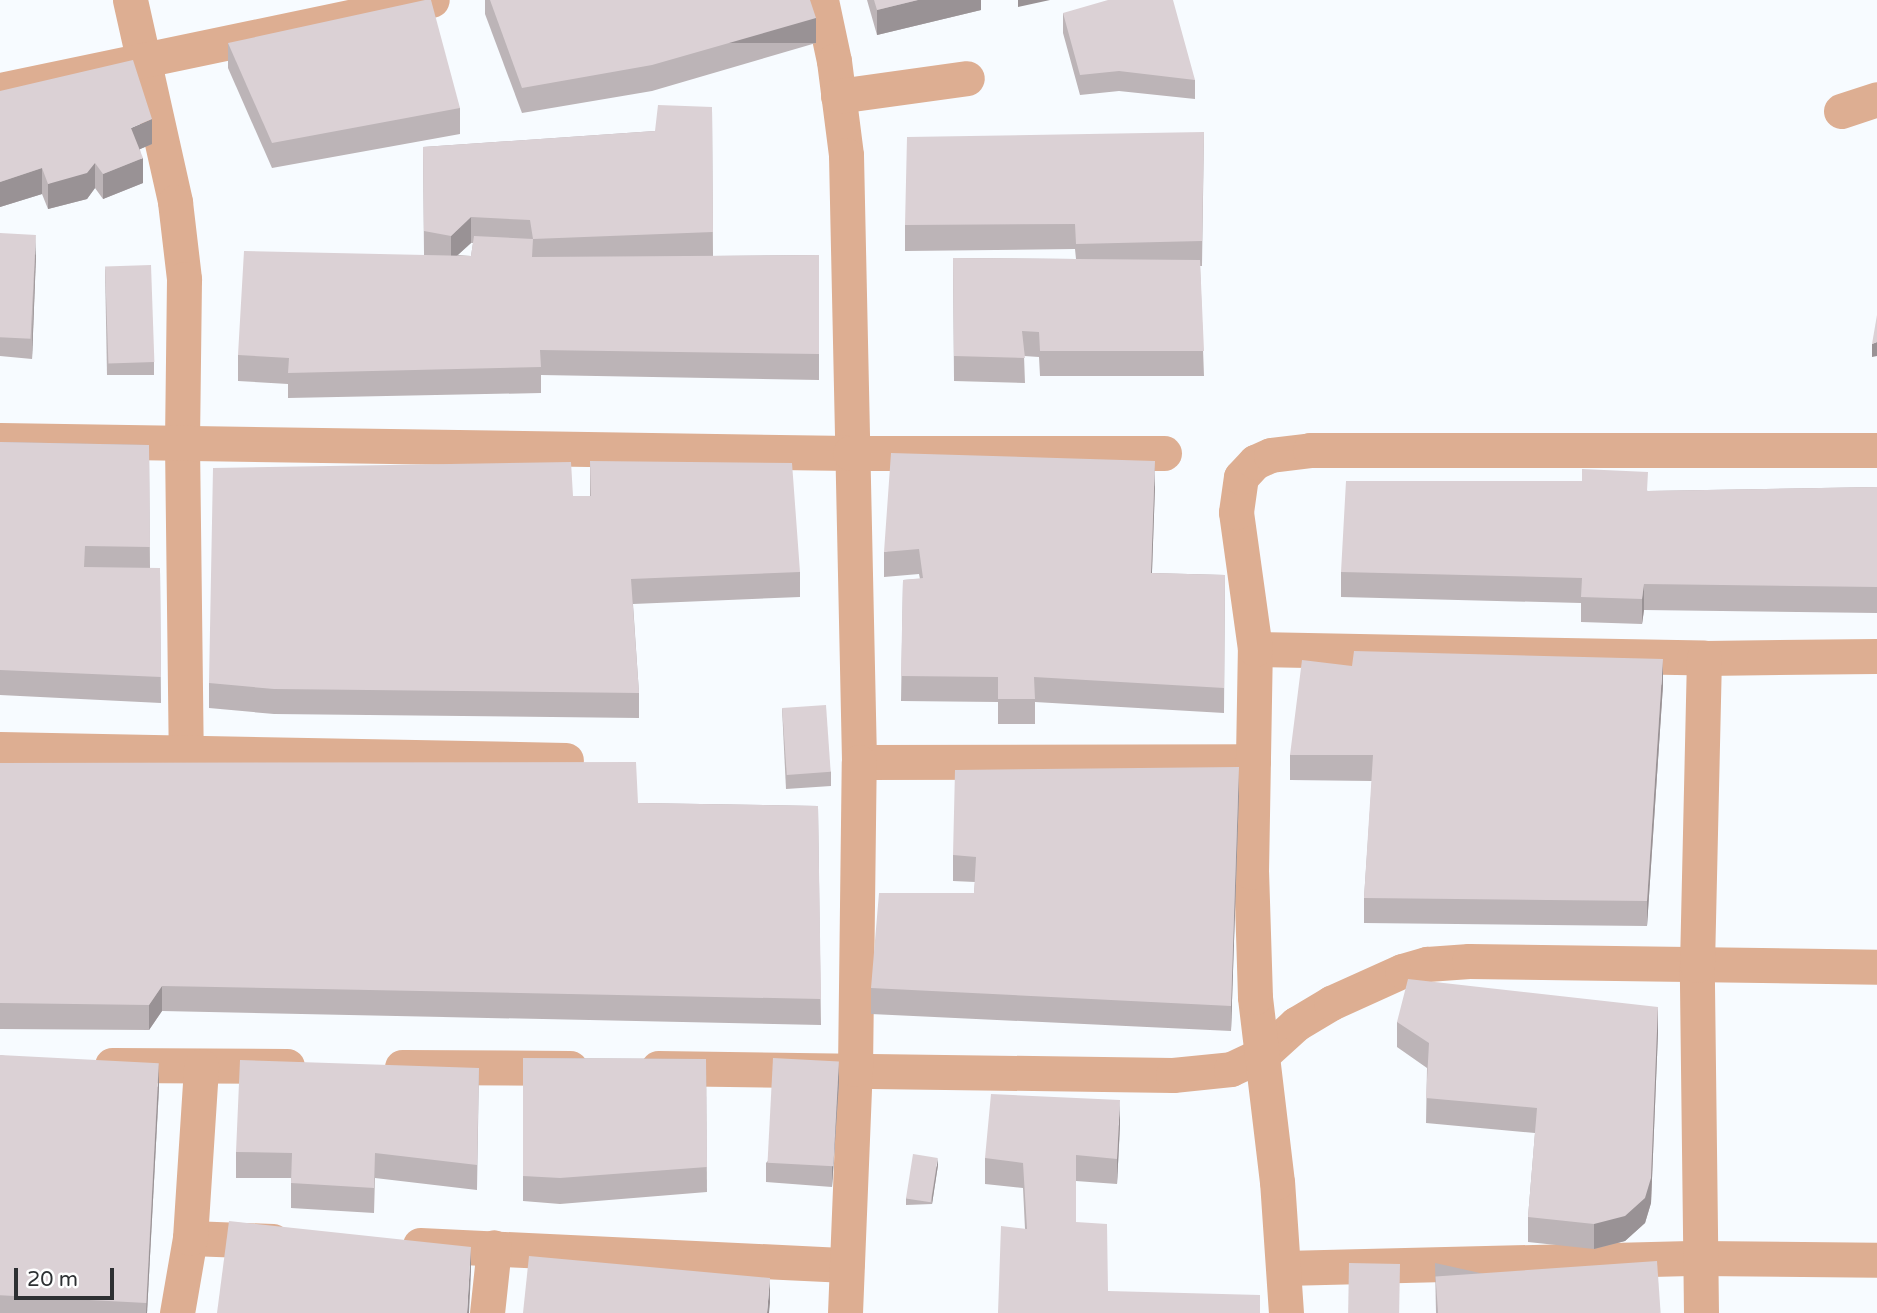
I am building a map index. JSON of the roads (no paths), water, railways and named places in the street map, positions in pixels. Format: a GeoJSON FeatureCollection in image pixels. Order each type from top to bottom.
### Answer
{"type":"FeatureCollection","features":[{"type":"Feature","properties":{"kind":"street"},"geometry":{"type":"LineString","coordinates":[[130,0],[175,202],[184,279],[182,443],[186,754]]}},
{"type":"Feature","properties":{"kind":"street"},"geometry":{"type":"LineString","coordinates":[[0,90],[432,0]]}},
{"type":"Feature","properties":{"kind":"street"},"geometry":{"type":"LineString","coordinates":[[821,0],[846,155],[850,453],[859,762],[855,1069],[845,1313]]}},
{"type":"Feature","properties":{"kind":"street"},"geometry":{"type":"LineString","coordinates":[[838,96],[967,78]]}},
{"type":"Feature","properties":{"kind":"street"},"geometry":{"type":"LineString","coordinates":[[1841,111],[1877,99]]}},
{"type":"Feature","properties":{"kind":"street"},"geometry":{"type":"LineString","coordinates":[[0,440],[850,453],[1164,453]]}},
{"type":"Feature","properties":{"kind":"street"},"geometry":{"type":"LineString","coordinates":[[1286,1313],[1284,1268],[1255,997],[1251,920],[1255,649],[1236,512],[1241,477],[1255,462],[1271,455],[1310,450],[1877,450]]}},
{"type":"Feature","properties":{"kind":"street"},"geometry":{"type":"LineString","coordinates":[[1255,649],[1704,658],[1877,656]]}},
{"type":"Feature","properties":{"kind":"street"},"geometry":{"type":"LineString","coordinates":[[1701,1313],[1697,965],[1704,658]]}},
{"type":"Feature","properties":{"kind":"street"},"geometry":{"type":"LineString","coordinates":[[0,749],[566,760]]}},
{"type":"Feature","properties":{"kind":"street"},"geometry":{"type":"LineString","coordinates":[[859,762],[1253,761]]}},
{"type":"Feature","properties":{"kind":"street"},"geometry":{"type":"LineString","coordinates":[[368,1067],[855,1069],[1173,1074],[1231,1069],[1263,1054],[1296,1024],[1331,1003],[1402,971],[1426,964],[1469,961],[1877,967]]}},
{"type":"Feature","properties":{"kind":"street"},"geometry":{"type":"LineString","coordinates":[[80,1064],[312,1066]]}},
{"type":"Feature","properties":{"kind":"street"},"geometry":{"type":"LineString","coordinates":[[177,1313],[190,1238],[201,1066]]}},
{"type":"Feature","properties":{"kind":"street"},"geometry":{"type":"LineString","coordinates":[[190,1238],[300,1241]]}},
{"type":"Feature","properties":{"kind":"street"},"geometry":{"type":"LineString","coordinates":[[383,1244],[847,1265]]}},
{"type":"Feature","properties":{"kind":"street"},"geometry":{"type":"LineString","coordinates":[[486,1313],[494,1247]]}},
{"type":"Feature","properties":{"kind":"street"},"geometry":{"type":"LineString","coordinates":[[1284,1268],[1700,1258],[1877,1261]]}}]}
